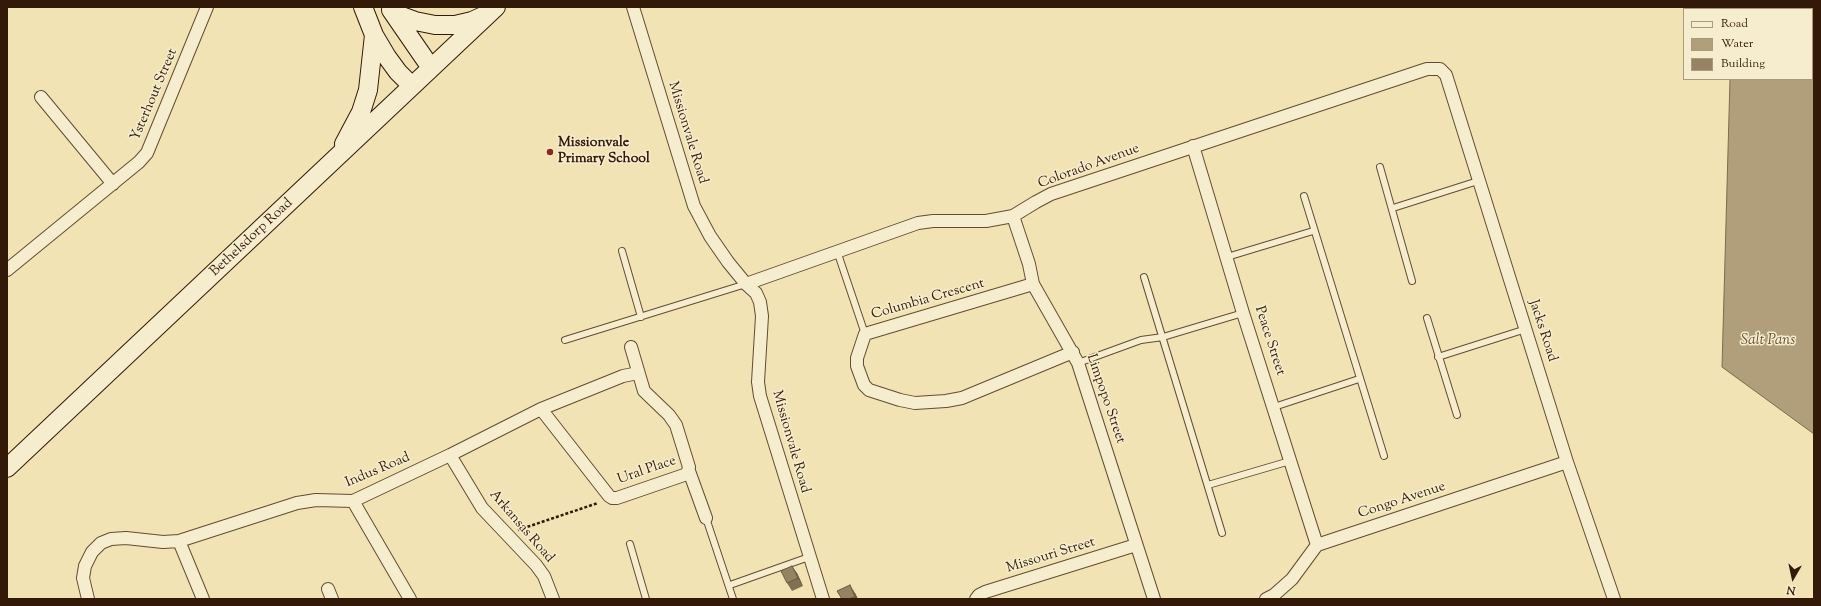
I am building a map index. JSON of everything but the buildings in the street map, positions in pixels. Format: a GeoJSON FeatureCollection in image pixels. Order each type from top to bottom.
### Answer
{"type":"FeatureCollection","features":[{"type":"Feature","properties":{"kind":"main road"},"geometry":{"type":"LineString","coordinates":[[364,7],[374,35],[390,62],[412,86]]}},
{"type":"Feature","properties":{"kind":"main road"},"geometry":{"type":"LineString","coordinates":[[391,10],[415,21],[435,25],[455,25],[472,21],[493,10]]}},
{"type":"Feature","properties":{"kind":"main road"},"geometry":{"type":"LineString","coordinates":[[391,10],[431,68]]}},
{"type":"Feature","properties":{"kind":"main road","name":"Bethelsdorp Road"},"geometry":{"type":"LineString","coordinates":[[7,468],[334,162],[493,10]]}},
{"type":"Feature","properties":{"kind":"main road"},"geometry":{"type":"LineString","coordinates":[[334,162],[361,112],[368,90],[374,35]]}},
{"type":"Feature","properties":{"kind":"street","name":"Ysterhout Street"},"geometry":{"type":"LineString","coordinates":[[7,270],[113,184],[147,153],[207,7]]}},
{"type":"Feature","properties":{"kind":"street","name":"Missionvale Road"},"geometry":{"type":"LineString","coordinates":[[633,7],[694,206],[710,236],[746,284],[756,293],[760,302],[761,322],[758,382],[760,396],[809,558],[823,599]]}},
{"type":"Feature","properties":{"kind":"street","name":"Colorado Avenue"},"geometry":{"type":"LineString","coordinates":[[746,284],[918,223],[933,221],[986,221],[1013,216],[1051,194],[1193,146],[1427,69],[1435,68],[1443,71]]}},
{"type":"Feature","properties":{"kind":"street","name":"Jacks Road"},"geometry":{"type":"LineString","coordinates":[[1443,71],[1446,75],[1567,462],[1614,599]]}},
{"type":"Feature","properties":{"kind":"street"},"geometry":{"type":"LineString","coordinates":[[41,97],[113,184]]}},
{"type":"Feature","properties":{"kind":"street","name":"Peace Street"},"geometry":{"type":"LineString","coordinates":[[1193,146],[1243,313],[1317,545]]}},
{"type":"Feature","properties":{"kind":"street","name":"Limpopo Street"},"geometry":{"type":"LineString","coordinates":[[1013,216],[1033,284],[1078,364],[1154,599]]}},
{"type":"Feature","properties":{"kind":"street","name":"Columbia Crescent"},"geometry":{"type":"LineString","coordinates":[[1033,284],[865,334],[857,358],[857,366],[864,385],[869,390],[882,395],[915,403],[933,403],[962,398],[1072,352]]}},
{"type":"Feature","properties":{"kind":"street","name":"Ural Place"},"geometry":{"type":"LineString","coordinates":[[541,409],[612,498],[684,476],[689,470],[682,439],[676,425],[669,415],[644,391],[631,347]]}},
{"type":"Feature","properties":{"kind":"street","name":"Indus Road"},"geometry":{"type":"LineString","coordinates":[[88,599],[83,578],[85,566],[92,552],[100,543],[111,539],[126,538],[162,542],[179,540],[297,503],[316,500],[353,501],[450,455],[541,409],[623,376],[638,373]]}},
{"type":"Feature","properties":{"kind":"street","name":"Arkansas Road"},"geometry":{"type":"LineString","coordinates":[[450,455],[482,508],[536,565],[544,576],[553,599]]}},
{"type":"Feature","properties":{"kind":"street","name":"Congo Avenue"},"geometry":{"type":"LineString","coordinates":[[1317,545],[1567,462]]}},
{"type":"Feature","properties":{"kind":"street"},"geometry":{"type":"LineString","coordinates":[[689,470],[706,518]]}},
{"type":"Feature","properties":{"kind":"street"},"geometry":{"type":"LineString","coordinates":[[353,501],[410,599]]}},
{"type":"Feature","properties":{"kind":"street"},"geometry":{"type":"LineString","coordinates":[[179,540],[203,599]]}},
{"type":"Feature","properties":{"kind":"street","name":"Missouri Street"},"geometry":{"type":"LineString","coordinates":[[976,599],[979,595],[985,592],[1136,545]]}},
{"type":"Feature","properties":{"kind":"street"},"geometry":{"type":"LineString","coordinates":[[1266,599],[1274,595],[1292,579],[1317,545]]}},
{"type":"Feature","properties":{"kind":"lane"},"geometry":{"type":"LineString","coordinates":[[1380,167],[1393,208],[1412,281]]}},
{"type":"Feature","properties":{"kind":"lane"},"geometry":{"type":"LineString","coordinates":[[1393,208],[1478,181]]}},
{"type":"Feature","properties":{"kind":"lane"},"geometry":{"type":"LineString","coordinates":[[1304,196],[1313,231],[1384,456]]}},
{"type":"Feature","properties":{"kind":"lane"},"geometry":{"type":"LineString","coordinates":[[1227,258],[1313,231]]}},
{"type":"Feature","properties":{"kind":"lane"},"geometry":{"type":"LineString","coordinates":[[622,251],[642,317]]}},
{"type":"Feature","properties":{"kind":"lane"},"geometry":{"type":"LineString","coordinates":[[837,251],[865,334]]}},
{"type":"Feature","properties":{"kind":"lane"},"geometry":{"type":"LineString","coordinates":[[1144,277],[1222,533]]}},
{"type":"Feature","properties":{"kind":"lane"},"geometry":{"type":"LineString","coordinates":[[565,340],[746,284]]}},
{"type":"Feature","properties":{"kind":"lane"},"geometry":{"type":"LineString","coordinates":[[1078,364],[1141,340],[1162,337],[1243,313]]}},
{"type":"Feature","properties":{"kind":"lane"},"geometry":{"type":"LineString","coordinates":[[1427,318],[1457,415]]}},
{"type":"Feature","properties":{"kind":"lane"},"geometry":{"type":"LineString","coordinates":[[1438,357],[1526,329]]}},
{"type":"Feature","properties":{"kind":"lane"},"geometry":{"type":"LineString","coordinates":[[1274,407],[1359,379]]}},
{"type":"Feature","properties":{"kind":"lane"},"geometry":{"type":"LineString","coordinates":[[1208,485],[1290,461]]}},
{"type":"Feature","properties":{"kind":"lane"},"geometry":{"type":"LineString","coordinates":[[706,518],[730,585],[733,599]]}},
{"type":"Feature","properties":{"kind":"lane"},"geometry":{"type":"LineString","coordinates":[[630,544],[646,599]]}},
{"type":"Feature","properties":{"kind":"lane"},"geometry":{"type":"LineString","coordinates":[[730,585],[809,558]]}},
{"type":"Feature","properties":{"kind":"path"},"geometry":{"type":"LineString","coordinates":[[506,534],[612,498]]}},
{"type":"Feature","properties":{"kind":"water","name":"Salt Pans"},"geometry":{"type":"Polygon","coordinates":[[[1814,7],[1814,434],[1722,367],[1730,80],[1813,80],[1813,8],[1732,8],[1814,7]]]}},
{"type":"Feature","properties":{"kind":"place","name":"Missionvale Primary School"},"geometry":{"type":"Point","coordinates":[550,152]}}]}
